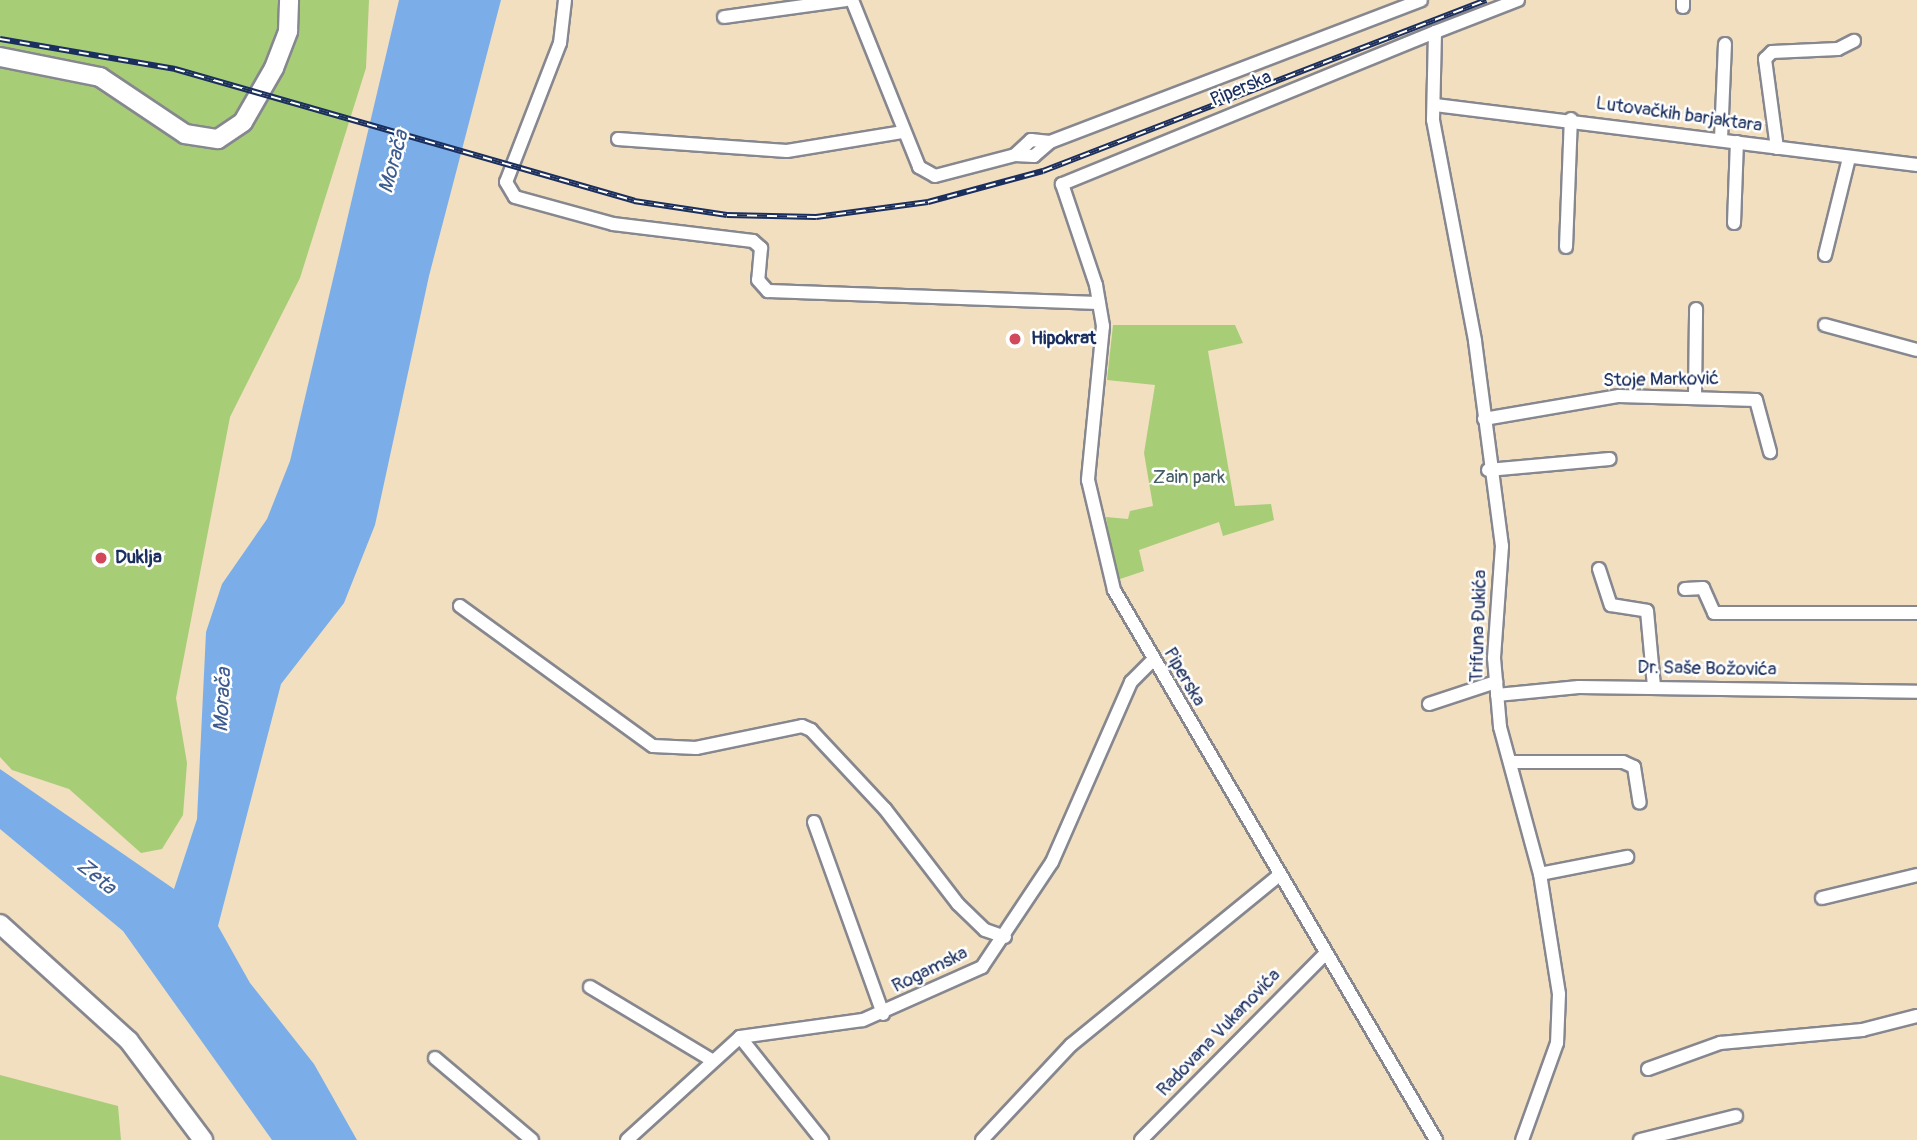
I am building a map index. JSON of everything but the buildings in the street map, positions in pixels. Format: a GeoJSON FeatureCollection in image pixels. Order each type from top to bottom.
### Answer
{"type":"FeatureCollection","features":[{"type":"Feature","properties":{"kind":"street"},"geometry":{"type":"LineString","coordinates":[[0,57],[100,77],[185,134],[218,139],[243,122],[274,68],[286,39],[289,0]]}},
{"type":"Feature","properties":{"kind":"street"},"geometry":{"type":"LineString","coordinates":[[565,0],[560,43],[506,182],[515,197],[612,224],[753,241],[761,248],[758,280],[768,291],[1099,303]]}},
{"type":"Feature","properties":{"kind":"street"},"geometry":{"type":"LineString","coordinates":[[724,17],[846,0]]}},
{"type":"Feature","properties":{"kind":"street"},"geometry":{"type":"LineString","coordinates":[[852,0],[903,132],[928,174],[1015,155],[1031,140],[1050,142],[1397,4],[1421,0]]}},
{"type":"Feature","properties":{"kind":"street","name":"Piperska"},"geometry":{"type":"LineString","coordinates":[[1436,1140],[1277,877],[1114,590],[1090,493],[1099,303],[1060,180],[1518,0]]}},
{"type":"Feature","properties":{"kind":"street","name":"Trifuna Đukića"},"geometry":{"type":"LineString","coordinates":[[1435,32],[1435,105],[1484,419],[1488,470],[1502,547],[1496,688],[1540,874],[1560,1026],[1522,1140]]}},
{"type":"Feature","properties":{"kind":"street"},"geometry":{"type":"LineString","coordinates":[[1777,148],[1765,59],[1772,52],[1838,49],[1854,41]]}},
{"type":"Feature","properties":{"kind":"street"},"geometry":{"type":"LineString","coordinates":[[1721,139],[1725,44]]}},
{"type":"Feature","properties":{"kind":"street","name":"Lutovačkih barjaktara"},"geometry":{"type":"LineString","coordinates":[[1435,105],[1571,119],[1917,165]]}},
{"type":"Feature","properties":{"kind":"street"},"geometry":{"type":"LineString","coordinates":[[1566,247],[1571,119]]}},
{"type":"Feature","properties":{"kind":"street"},"geometry":{"type":"LineString","coordinates":[[618,139],[787,151],[903,132]]}},
{"type":"Feature","properties":{"kind":"street"},"geometry":{"type":"LineString","coordinates":[[1734,223],[1737,142]]}},
{"type":"Feature","properties":{"kind":"street"},"geometry":{"type":"LineString","coordinates":[[1825,255],[1849,158]]}},
{"type":"Feature","properties":{"kind":"street"},"geometry":{"type":"LineString","coordinates":[[1695,397],[1696,309]]}},
{"type":"Feature","properties":{"kind":"street"},"geometry":{"type":"LineString","coordinates":[[1825,325],[1917,350]]}},
{"type":"Feature","properties":{"kind":"street","name":"Stoje Marković"},"geometry":{"type":"LineString","coordinates":[[1484,419],[1619,397],[1756,400],[1770,452]]}},
{"type":"Feature","properties":{"kind":"street"},"geometry":{"type":"LineString","coordinates":[[1488,470],[1610,459]]}},
{"type":"Feature","properties":{"kind":"street"},"geometry":{"type":"LineString","coordinates":[[1599,569],[1611,605],[1647,611],[1654,687]]}},
{"type":"Feature","properties":{"kind":"street"},"geometry":{"type":"LineString","coordinates":[[1685,589],[1703,588],[1714,613],[1917,613]]}},
{"type":"Feature","properties":{"kind":"street"},"geometry":{"type":"LineString","coordinates":[[460,606],[653,746],[696,748],[802,726],[811,730],[885,809],[958,904],[985,930],[1005,937]]}},
{"type":"Feature","properties":{"kind":"street","name":"Rogamska"},"geometry":{"type":"LineString","coordinates":[[627,1140],[710,1059],[740,1037],[883,1014],[976,971],[1005,937],[1052,862],[1131,682],[1153,660]]}},
{"type":"Feature","properties":{"kind":"street","name":"Dr. Saše Božovića"},"geometry":{"type":"LineString","coordinates":[[1429,704],[1496,688],[1654,687],[1917,692]]}},
{"type":"Feature","properties":{"kind":"street"},"geometry":{"type":"LineString","coordinates":[[1512,762],[1630,764],[1640,803]]}},
{"type":"Feature","properties":{"kind":"street"},"geometry":{"type":"LineString","coordinates":[[814,822],[883,1014]]}},
{"type":"Feature","properties":{"kind":"street"},"geometry":{"type":"LineString","coordinates":[[1540,874],[1627,857]]}},
{"type":"Feature","properties":{"kind":"street"},"geometry":{"type":"LineString","coordinates":[[1822,898],[1917,874]]}},
{"type":"Feature","properties":{"kind":"street"},"geometry":{"type":"LineString","coordinates":[[982,1140],[1071,1045],[1277,877]]}},
{"type":"Feature","properties":{"kind":"street"},"geometry":{"type":"LineString","coordinates":[[0,924],[129,1041],[203,1140]]}},
{"type":"Feature","properties":{"kind":"street","name":"Radovana Vukanovića"},"geometry":{"type":"LineString","coordinates":[[1141,1140],[1325,954]]}},
{"type":"Feature","properties":{"kind":"street"},"geometry":{"type":"LineString","coordinates":[[590,987],[710,1059]]}},
{"type":"Feature","properties":{"kind":"street"},"geometry":{"type":"LineString","coordinates":[[1648,1069],[1720,1043],[1862,1030],[1917,1016]]}},
{"type":"Feature","properties":{"kind":"street"},"geometry":{"type":"LineString","coordinates":[[740,1037],[822,1140]]}},
{"type":"Feature","properties":{"kind":"street"},"geometry":{"type":"LineString","coordinates":[[435,1058],[532,1140]]}},
{"type":"Feature","properties":{"kind":"street"},"geometry":{"type":"LineString","coordinates":[[1640,1140],[1736,1116]]}},
{"type":"Feature","properties":{"kind":"green space","name":"Duklja"},"geometry":{"type":"Polygon","coordinates":[[[0,0],[369,0],[366,68],[300,278],[230,417],[176,698],[187,763],[183,815],[162,849],[141,853],[69,789],[12,770],[0,757],[0,0]]]}},
{"type":"Feature","properties":{"kind":"green space","name":"Zain park"},"geometry":{"type":"Polygon","coordinates":[[[1113,325],[1235,325],[1243,343],[1208,351],[1235,506],[1271,504],[1274,520],[1223,536],[1219,522],[1139,550],[1144,571],[1117,580],[1106,517],[1128,519],[1130,511],[1153,506],[1144,453],[1155,385],[1107,380],[1113,325]]]}},
{"type":"Feature","properties":{"kind":"green space"},"geometry":{"type":"Polygon","coordinates":[[[0,1075],[118,1106],[121,1140],[0,1140],[0,1075]]]}},
{"type":"Feature","properties":{"kind":"water"},"geometry":{"type":"Polygon","coordinates":[[[399,0],[501,0],[429,276],[375,525],[344,603],[281,684],[218,926],[250,983],[314,1064],[357,1140],[272,1140],[123,931],[0,829],[0,769],[174,889],[197,819],[206,632],[222,584],[267,519],[290,461],[399,0]]]}},
{"type":"Feature","properties":{"kind":"railway"},"geometry":{"type":"LineString","coordinates":[[0,39],[175,69],[634,201],[727,215],[816,217],[928,202],[1043,171],[1486,0]]}},
{"type":"Feature","properties":{"kind":"place","name":"Hipokrat"},"geometry":{"type":"Point","coordinates":[1015,339]}},
{"type":"Feature","properties":{"kind":"place","name":"Duklja"},"geometry":{"type":"Point","coordinates":[101,558]}},
{"type":"Feature","properties":{"kind":"water label","name":"Morača"},"geometry":{"type":"Point","coordinates":[394,162]}},
{"type":"Feature","properties":{"kind":"water label","name":"Morača"},"geometry":{"type":"Point","coordinates":[223,700]}},
{"type":"Feature","properties":{"kind":"water label","name":"Zeta"},"geometry":{"type":"Point","coordinates":[96,877]}}]}
